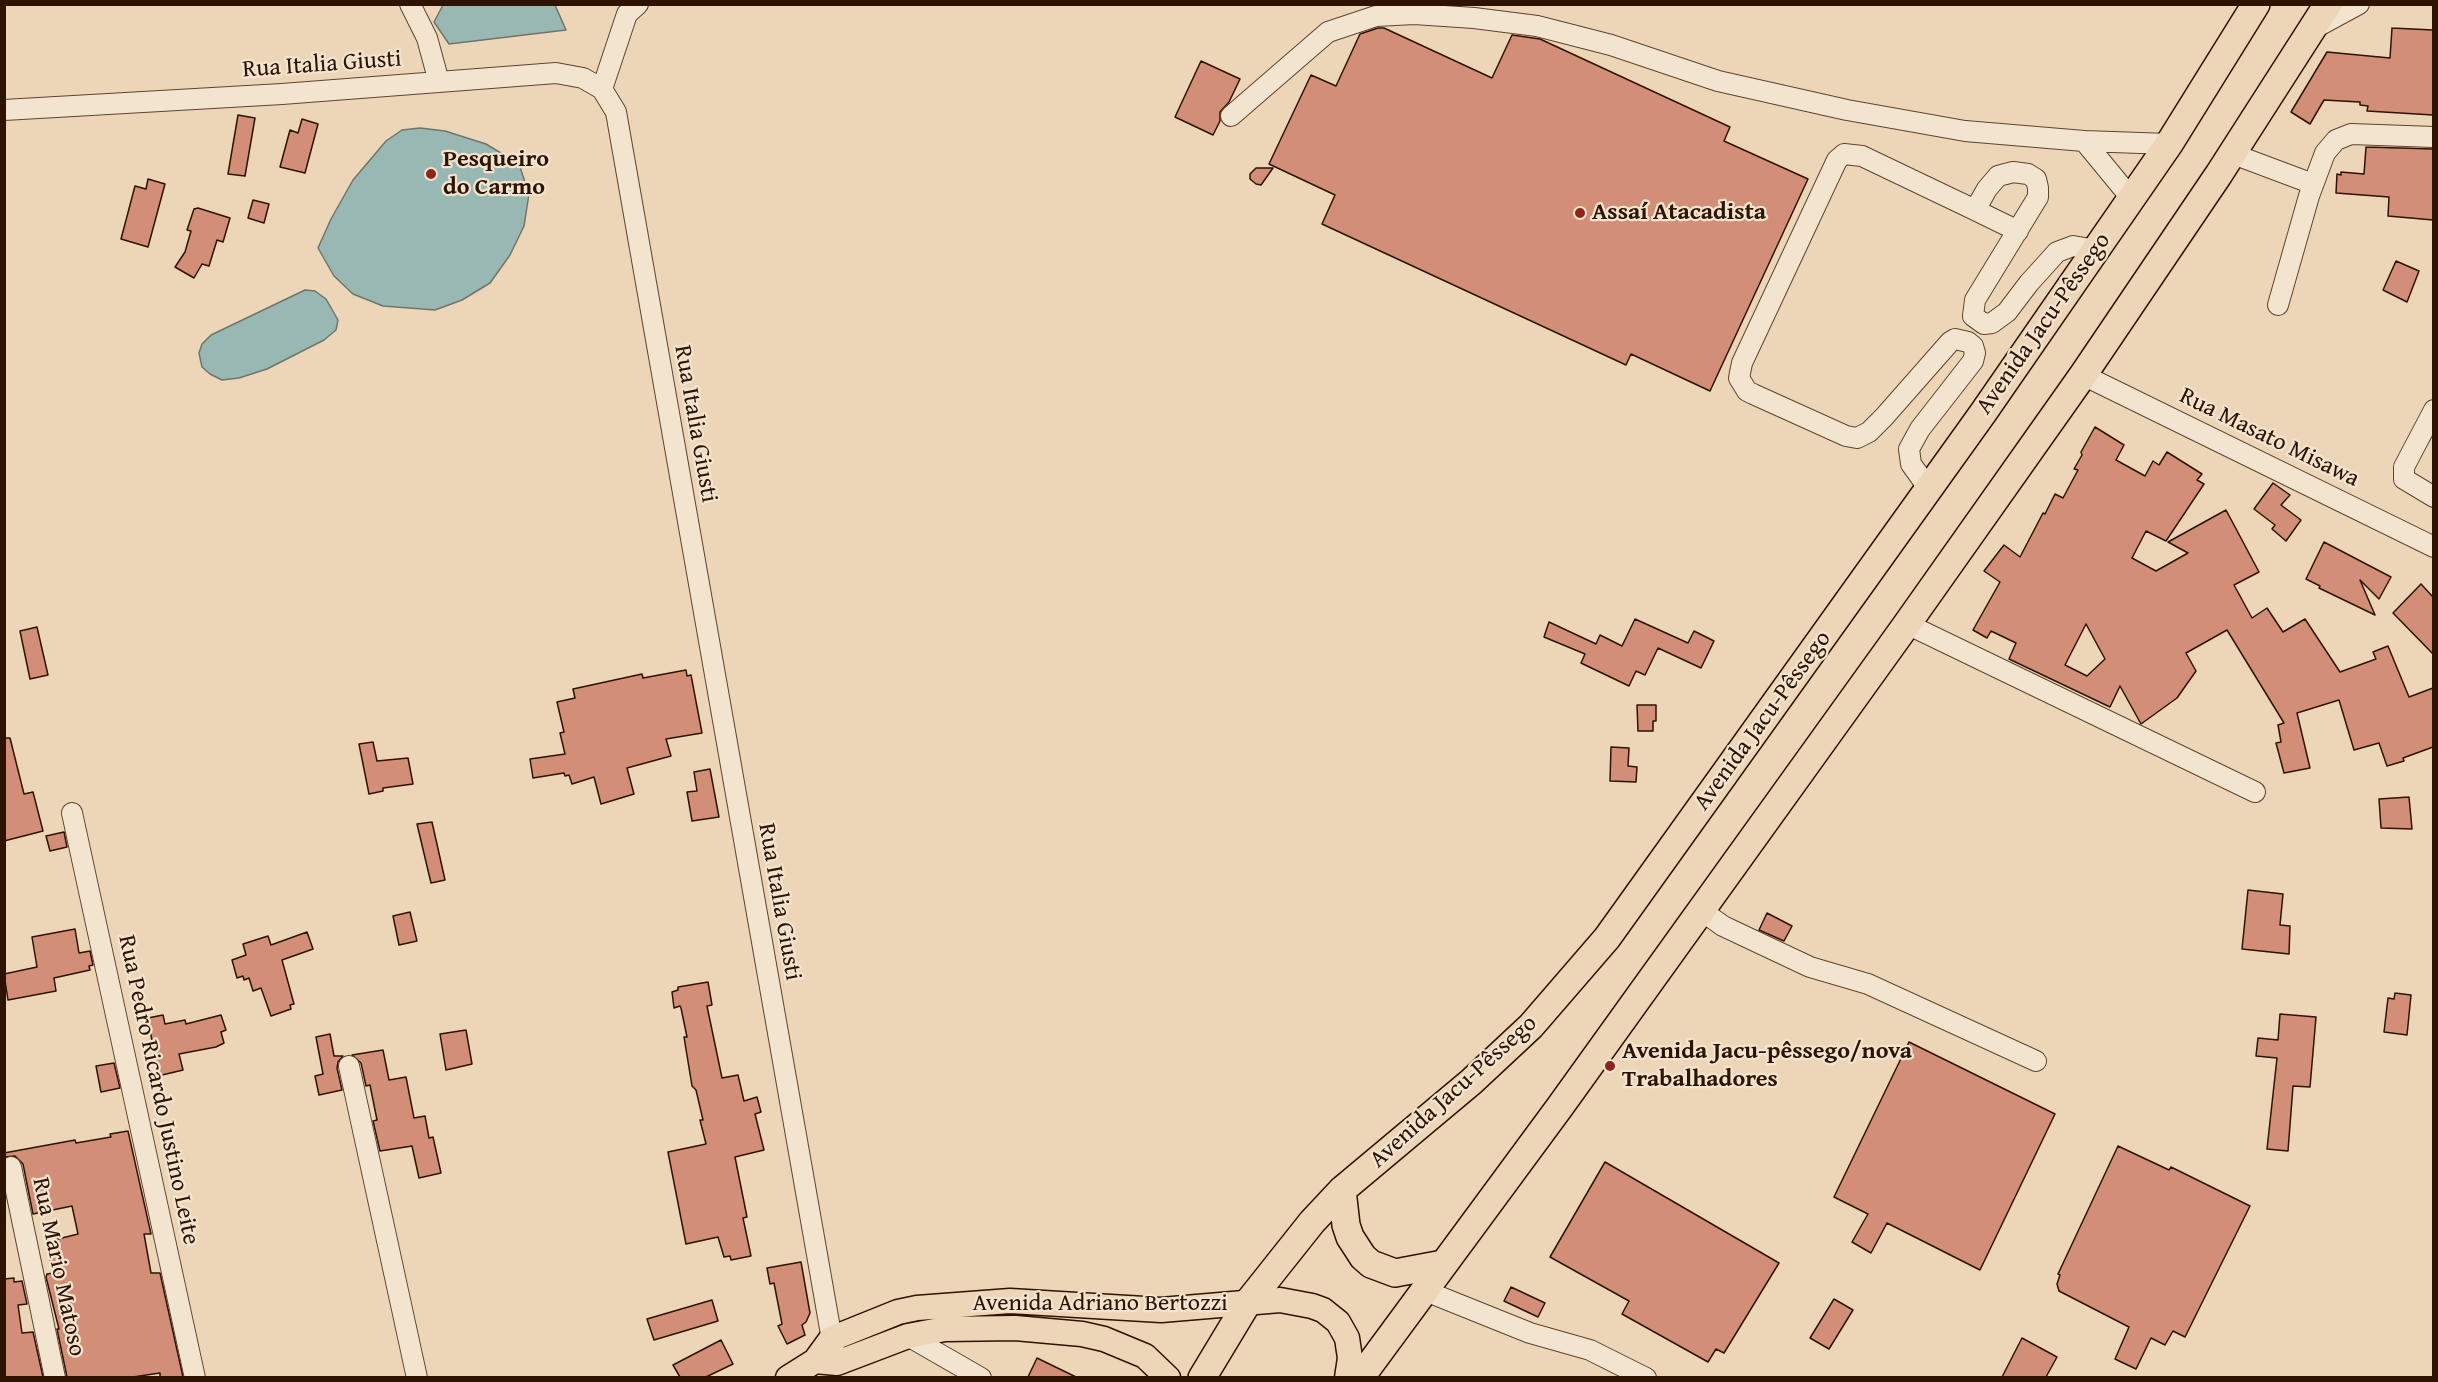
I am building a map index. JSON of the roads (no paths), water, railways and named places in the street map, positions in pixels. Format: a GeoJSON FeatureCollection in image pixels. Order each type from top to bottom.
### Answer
{"type":"FeatureCollection","features":[{"type":"Feature","properties":{"kind":"highway","name":"Avenida Jacu-Pêssego"},"geometry":{"type":"LineString","coordinates":[[1202,1377],[1246,1305],[1312,1222],[1342,1190],[1471,1082],[1531,1026],[1607,938],[1929,489],[2096,250],[2169,144],[2256,4]]}},
{"type":"Feature","properties":{"kind":"highway"},"geometry":{"type":"LineString","coordinates":[[1360,1377],[1701,911],[2083,375],[2233,154],[2328,4]]}},
{"type":"Feature","properties":{"kind":"highway"},"geometry":{"type":"LineString","coordinates":[[1342,1190],[1346,1225],[1350,1237],[1363,1257],[1371,1264],[1395,1273],[1443,1264]]}},
{"type":"Feature","properties":{"kind":"main road","name":"Avenida Adriano Bertozzi"},"geometry":{"type":"LineString","coordinates":[[826,1362],[831,1339],[898,1312],[970,1302],[1010,1301],[1161,1310],[1246,1305],[1280,1300],[1312,1305],[1331,1316],[1347,1338],[1350,1358],[1347,1377]]}},
{"type":"Feature","properties":{"kind":"main road","name":"Avenida Adriano Bertozzi"},"geometry":{"type":"LineString","coordinates":[[788,1377],[826,1362],[908,1336],[945,1329],[983,1327],[1082,1334],[1104,1339],[1144,1356],[1168,1377]]}},
{"type":"Feature","properties":{"kind":"street"},"geometry":{"type":"LineString","coordinates":[[410,4],[427,38],[439,82]]}},
{"type":"Feature","properties":{"kind":"street"},"geometry":{"type":"LineString","coordinates":[[2313,29],[2360,4]]}},
{"type":"Feature","properties":{"kind":"street"},"geometry":{"type":"LineString","coordinates":[[602,89],[631,8]]}},
{"type":"Feature","properties":{"kind":"street"},"geometry":{"type":"LineString","coordinates":[[1231,116],[1328,32],[1367,18],[1414,14],[1537,26],[1611,45],[1718,81],[1847,110],[1965,131],[2084,141],[2169,144]]}},
{"type":"Feature","properties":{"kind":"street","name":"Rua Italia Giusti"},"geometry":{"type":"LineString","coordinates":[[4,110],[282,94],[556,73],[583,78],[602,89],[616,112],[831,1339]]}},
{"type":"Feature","properties":{"kind":"street"},"geometry":{"type":"LineString","coordinates":[[2278,305],[2313,184],[2325,153],[2336,140],[2351,134],[2433,137]]}},
{"type":"Feature","properties":{"kind":"street"},"geometry":{"type":"LineString","coordinates":[[2084,141],[2131,198]]}},
{"type":"Feature","properties":{"kind":"street"},"geometry":{"type":"LineString","coordinates":[[1929,489],[1911,464],[1908,449],[1920,429],[1973,361],[1975,353],[1973,346],[1968,342],[1955,339],[1950,342],[1884,417],[1869,432],[1857,438],[1753,394],[1742,384],[1740,369],[1829,175],[1840,156],[1853,154],[1862,156],[2018,231]]}},
{"type":"Feature","properties":{"kind":"street"},"geometry":{"type":"LineString","coordinates":[[2233,154],[2313,184]]}},
{"type":"Feature","properties":{"kind":"street"},"geometry":{"type":"LineString","coordinates":[[1975,210],[1987,189],[1998,176],[2013,172],[2028,174],[2036,179],[2038,192],[2018,231],[1975,300],[1973,316],[1984,324],[1992,323],[2007,312],[2057,252],[2073,246],[2096,250]]}},
{"type":"Feature","properties":{"kind":"street","name":"Rua Masato Misawa"},"geometry":{"type":"LineString","coordinates":[[2083,375],[2433,547]]}},
{"type":"Feature","properties":{"kind":"street"},"geometry":{"type":"LineString","coordinates":[[2433,410],[2404,467],[2404,479],[2433,496]]}},
{"type":"Feature","properties":{"kind":"street"},"geometry":{"type":"LineString","coordinates":[[1907,624],[2255,792]]}},
{"type":"Feature","properties":{"kind":"street","name":"Rua Pedro Ricardo Justino Leite"},"geometry":{"type":"LineString","coordinates":[[72,813],[195,1377]]}},
{"type":"Feature","properties":{"kind":"street"},"geometry":{"type":"LineString","coordinates":[[1701,911],[1723,926],[1810,967],[1868,984],[2036,1061]]}},
{"type":"Feature","properties":{"kind":"street"},"geometry":{"type":"LineString","coordinates":[[349,1066],[417,1377]]}},
{"type":"Feature","properties":{"kind":"street","name":"Rua Mario Matoso"},"geometry":{"type":"LineString","coordinates":[[11,1167],[55,1377]]}},
{"type":"Feature","properties":{"kind":"street"},"geometry":{"type":"LineString","coordinates":[[1423,1290],[1530,1333],[1590,1350],[1646,1377]]}},
{"type":"Feature","properties":{"kind":"street"},"geometry":{"type":"LineString","coordinates":[[908,1336],[981,1377]]}},
{"type":"Feature","properties":{"kind":"water"},"geometry":{"type":"Polygon","coordinates":[[[443,5],[555,5],[566,30],[449,44],[434,22],[443,5]]]}},
{"type":"Feature","properties":{"kind":"water"},"geometry":{"type":"Polygon","coordinates":[[[420,128],[445,131],[486,144],[519,164],[529,194],[524,226],[510,255],[490,283],[462,300],[435,310],[383,306],[353,294],[334,276],[318,248],[353,180],[386,141],[402,130],[420,128]]]}},
{"type":"Feature","properties":{"kind":"water"},"geometry":{"type":"Polygon","coordinates":[[[305,290],[315,291],[326,299],[338,320],[336,330],[324,340],[267,369],[239,378],[222,380],[202,367],[199,353],[202,344],[211,335],[305,290]]]}},
{"type":"Feature","properties":{"kind":"place","name":"Pesqueiro do Carmo"},"geometry":{"type":"Point","coordinates":[431,174]}},
{"type":"Feature","properties":{"kind":"place","name":"Assaí Atacadista"},"geometry":{"type":"Point","coordinates":[1580,213]}},
{"type":"Feature","properties":{"kind":"place","name":"Avenida Jacu-pêssego/nova Trabalhadores"},"geometry":{"type":"Point","coordinates":[1610,1066]}}]}
